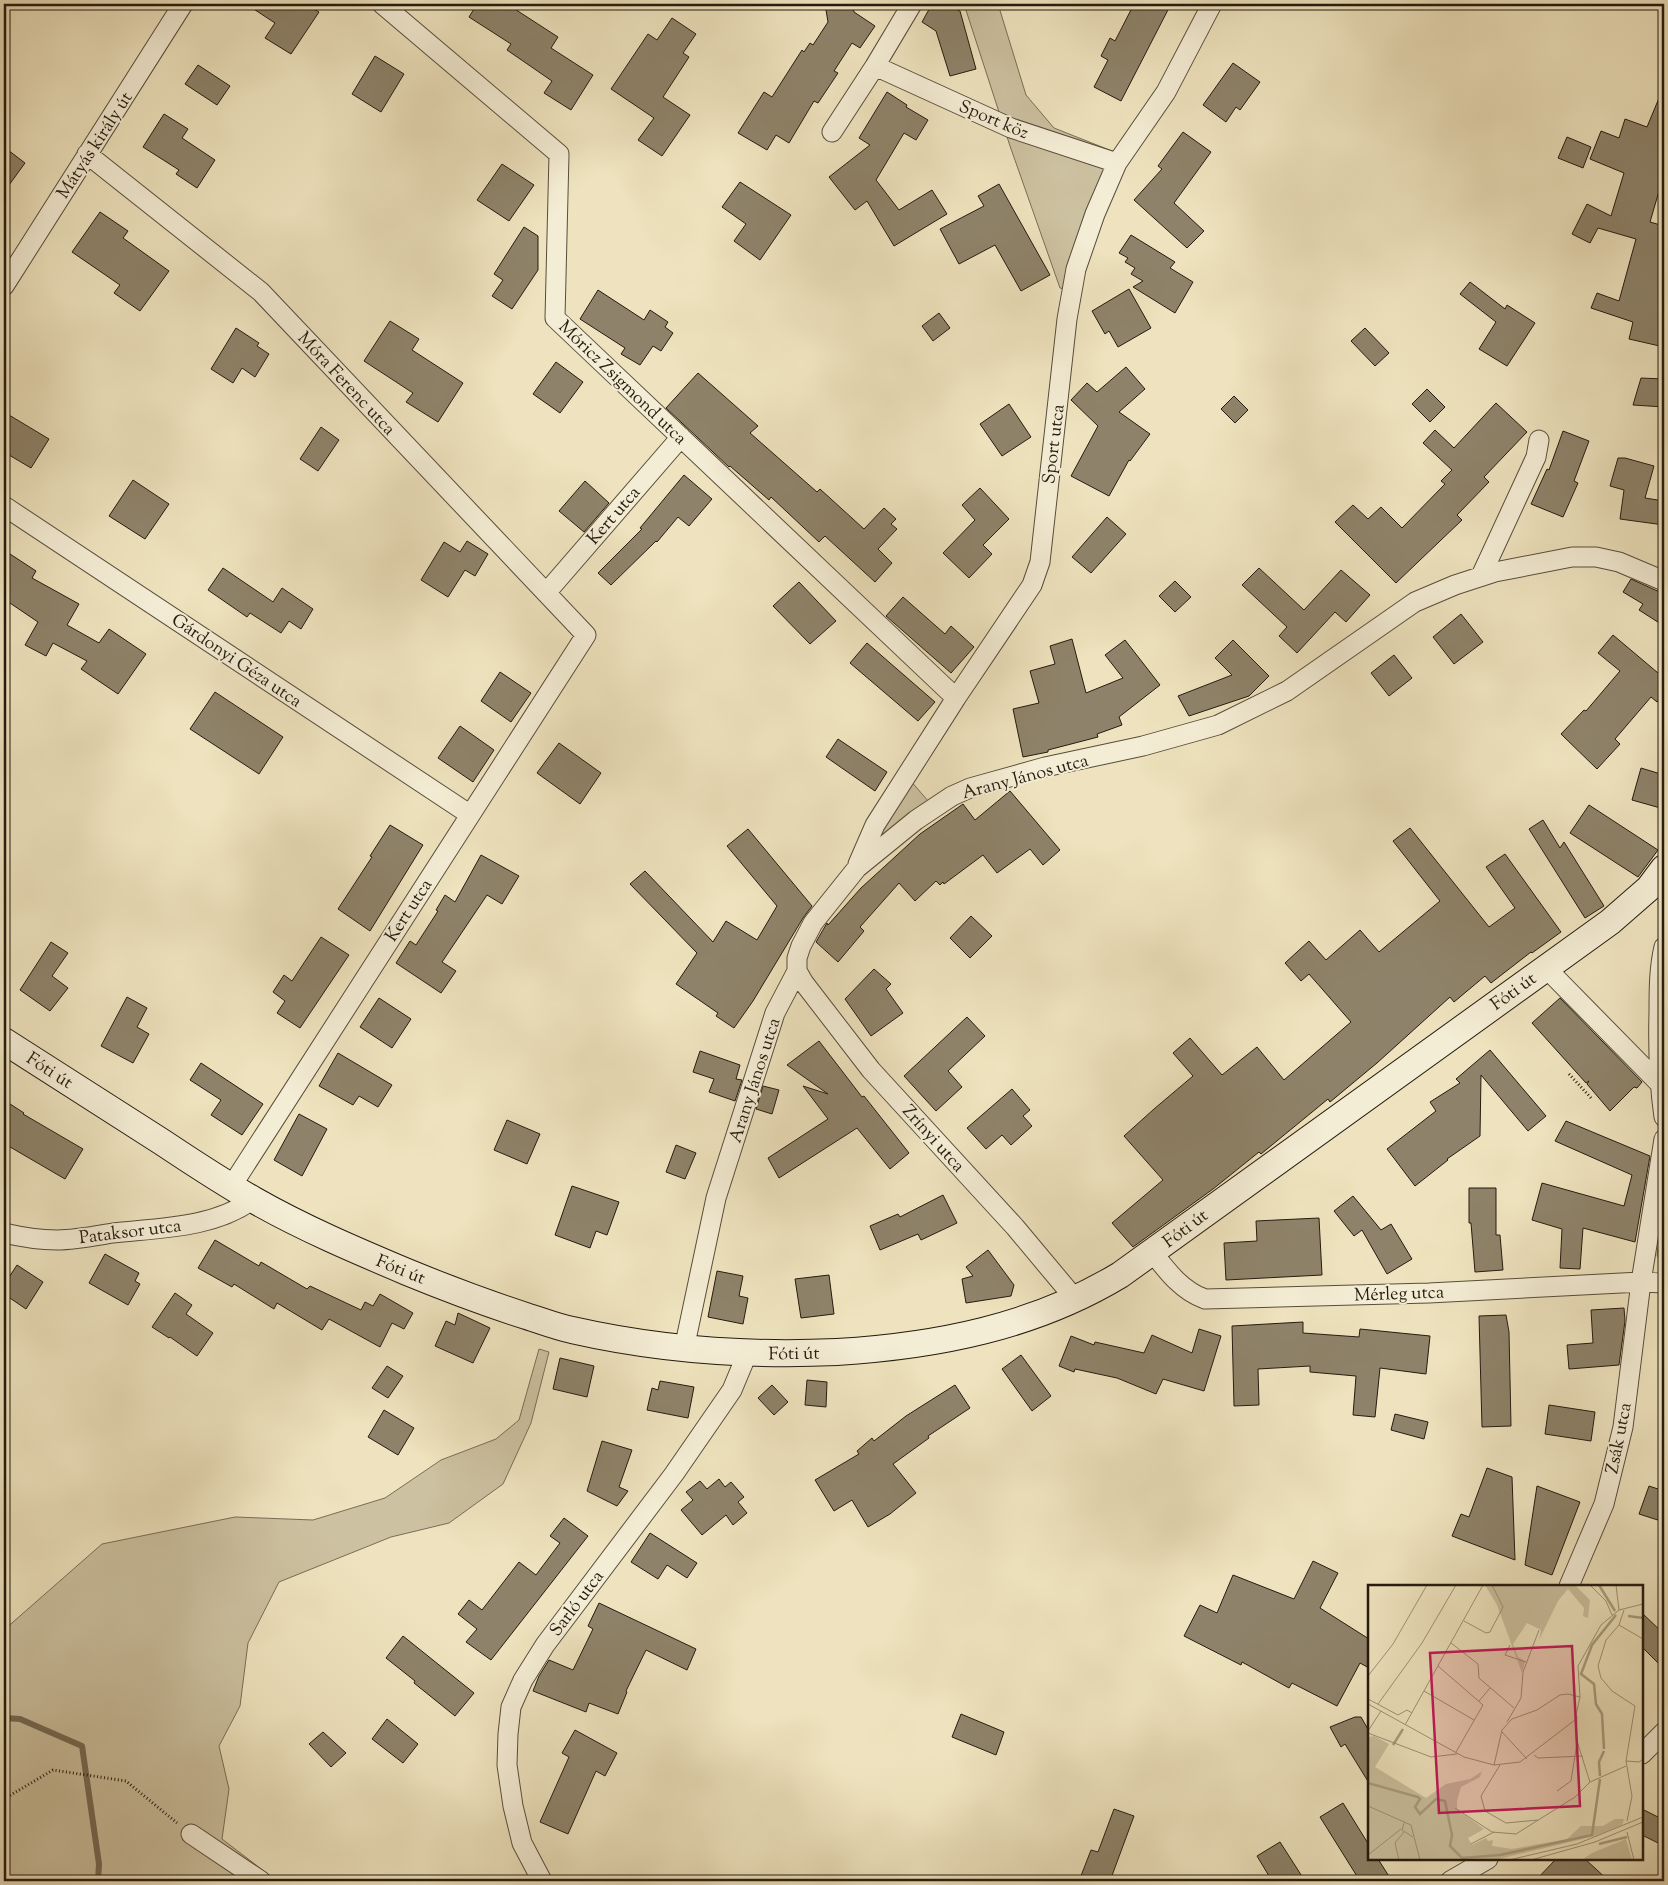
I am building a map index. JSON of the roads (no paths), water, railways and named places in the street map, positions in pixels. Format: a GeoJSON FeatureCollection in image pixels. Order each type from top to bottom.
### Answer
{"type":"FeatureCollection","features":[{"type":"Feature","properties":{"kind":"main road","name":"Fóti út"},"geometry":{"type":"LineString","coordinates":[[4,1040],[242,1193],[332,1241],[484,1302],[569,1330],[684,1349],[747,1354],[867,1350],[920,1344],[993,1330],[1076,1300],[1120,1275],[1610,922],[1634,903],[1649,888],[1664,868]]}},
{"type":"Feature","properties":{"kind":"street","name":"Mátyás király út"},"geometry":{"type":"LineString","coordinates":[[4,286],[184,4]]}},
{"type":"Feature","properties":{"kind":"street","name":"Móricz Zsigmond utca"},"geometry":{"type":"LineString","coordinates":[[382,4],[559,154],[555,318],[956,698]]}},
{"type":"Feature","properties":{"kind":"street"},"geometry":{"type":"LineString","coordinates":[[832,132],[912,4]]}},
{"type":"Feature","properties":{"kind":"street","name":"Sport utca"},"geometry":{"type":"LineString","coordinates":[[857,868],[874,825],[956,698],[1032,586],[1040,562],[1068,319],[1076,269],[1095,214],[1117,163],[1166,92],[1212,4]]}},
{"type":"Feature","properties":{"kind":"street","name":"Sport köz"},"geometry":{"type":"LineString","coordinates":[[875,66],[1011,128],[1117,163]]}},
{"type":"Feature","properties":{"kind":"street","name":"Móra Ferenc utca"},"geometry":{"type":"LineString","coordinates":[[88,154],[261,292],[586,635]]}},
{"type":"Feature","properties":{"kind":"street","name":"Kert utca"},"geometry":{"type":"LineString","coordinates":[[546,593],[681,437]]}},
{"type":"Feature","properties":{"kind":"street"},"geometry":{"type":"LineString","coordinates":[[1481,576],[1536,457],[1539,440]]}},
{"type":"Feature","properties":{"kind":"street","name":"Gárdonyi Géza utca"},"geometry":{"type":"LineString","coordinates":[[4,506],[469,814]]}},
{"type":"Feature","properties":{"kind":"street","name":"Arany János utca"},"geometry":{"type":"LineString","coordinates":[[684,1349],[716,1198],[775,1013],[797,971],[797,958],[813,923],[857,868],[916,820],[952,796],[990,782],[1143,746],[1218,725],[1287,691],[1415,602],[1481,576],[1572,557],[1596,557],[1619,562],[1664,582]]}},
{"type":"Feature","properties":{"kind":"street","name":"Kert utca"},"geometry":{"type":"LineString","coordinates":[[242,1193],[469,814],[586,635]]}},
{"type":"Feature","properties":{"kind":"street"},"geometry":{"type":"LineString","coordinates":[[1664,946],[1660,965],[1659,1083],[1664,1117]]}},
{"type":"Feature","properties":{"kind":"street","name":"Fóti út"},"geometry":{"type":"LineString","coordinates":[[1546,968],[1659,1083]]}},
{"type":"Feature","properties":{"kind":"street","name":"Zrínyi utca"},"geometry":{"type":"LineString","coordinates":[[797,971],[804,983],[872,1070],[1015,1227],[1076,1300]]}},
{"type":"Feature","properties":{"kind":"street","name":"Zsák utca"},"geometry":{"type":"LineString","coordinates":[[1569,1585],[1604,1504],[1621,1436],[1641,1282],[1664,1139]]}},
{"type":"Feature","properties":{"kind":"street","name":"Pataksor utca"},"geometry":{"type":"LineString","coordinates":[[4,1233],[28,1238],[58,1240],[187,1224],[228,1215],[240,1209],[242,1193]]}},
{"type":"Feature","properties":{"kind":"street","name":"Mérleg utca"},"geometry":{"type":"LineString","coordinates":[[1153,1253],[1178,1282],[1193,1295],[1204,1298],[1429,1293],[1641,1282],[1664,1283]]}},
{"type":"Feature","properties":{"kind":"street","name":"Sarló utca"},"geometry":{"type":"LineString","coordinates":[[542,1881],[522,1843],[513,1806],[507,1765],[511,1707],[523,1680],[545,1645],[674,1474],[732,1390],[747,1354]]}},
{"type":"Feature","properties":{"kind":"street"},"geometry":{"type":"LineString","coordinates":[[1643,1753],[1664,1732]]}},
{"type":"Feature","properties":{"kind":"street"},"geometry":{"type":"LineString","coordinates":[[191,1834],[261,1881]]}},
{"type":"Feature","properties":{"kind":"street"},"geometry":{"type":"LineString","coordinates":[[1450,1881],[1486,1860]]}},
{"type":"Feature","properties":{"kind":"waterway"},"geometry":{"type":"LineString","coordinates":[[4,1718],[20,1719],[82,1746],[99,1864],[98,1881]]}}]}
